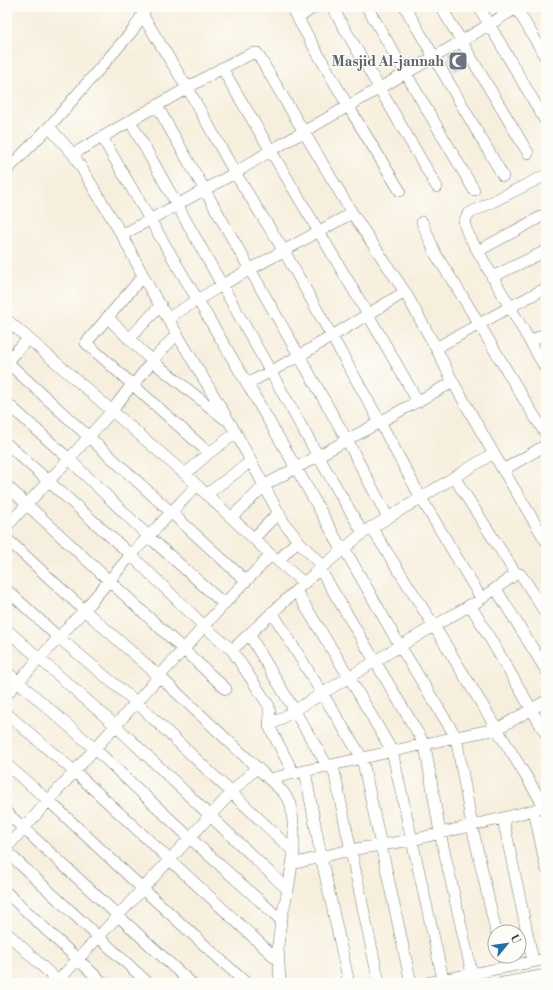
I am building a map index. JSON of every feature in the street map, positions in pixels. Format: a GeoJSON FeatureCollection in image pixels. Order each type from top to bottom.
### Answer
{"type":"FeatureCollection","features":[{"type":"Feature","properties":{"kind":"street"},"geometry":{"type":"LineString","coordinates":[[291,7],[348,106],[400,191]]}},
{"type":"Feature","properties":{"kind":"street"},"geometry":{"type":"LineString","coordinates":[[298,18],[314,7]]}},
{"type":"Feature","properties":{"kind":"street"},"geometry":{"type":"LineString","coordinates":[[332,7],[437,187]]}},
{"type":"Feature","properties":{"kind":"street"},"geometry":{"type":"LineString","coordinates":[[368,7],[405,74],[474,190]]}},
{"type":"Feature","properties":{"kind":"street"},"geometry":{"type":"LineString","coordinates":[[405,7],[503,176]]}},
{"type":"Feature","properties":{"kind":"street"},"geometry":{"type":"LineString","coordinates":[[441,7],[528,153]]}},
{"type":"Feature","properties":{"kind":"street"},"geometry":{"type":"LineString","coordinates":[[479,7],[546,122]]}},
{"type":"Feature","properties":{"kind":"street"},"geometry":{"type":"LineString","coordinates":[[122,235],[235,173],[270,151],[462,41],[517,7],[546,58]]}},
{"type":"Feature","properties":{"kind":"street"},"geometry":{"type":"LineString","coordinates":[[7,170],[49,127],[133,30],[145,11],[235,173],[284,251],[332,336],[476,601]]}},
{"type":"Feature","properties":{"kind":"street"},"geometry":{"type":"LineString","coordinates":[[73,154],[222,68],[253,53],[257,53],[352,213],[405,292],[453,382],[503,470],[546,541]]}},
{"type":"Feature","properties":{"kind":"street"},"geometry":{"type":"LineString","coordinates":[[222,68],[368,314],[418,402]]}},
{"type":"Feature","properties":{"kind":"street"},"geometry":{"type":"LineString","coordinates":[[157,106],[347,440],[388,518]]}},
{"type":"Feature","properties":{"kind":"street"},"geometry":{"type":"LineString","coordinates":[[130,121],[318,456],[367,530],[434,626],[497,729],[541,808],[546,868]]}},
{"type":"Feature","properties":{"kind":"street"},"geometry":{"type":"LineString","coordinates":[[49,127],[73,154],[122,235],[143,276],[233,428],[250,462],[279,512],[284,524],[321,568],[425,745],[440,833],[472,974]]}},
{"type":"Feature","properties":{"kind":"street"},"geometry":{"type":"LineString","coordinates":[[102,137],[149,220],[297,468],[400,646],[456,737],[472,826],[494,924]]}},
{"type":"Feature","properties":{"kind":"street"},"geometry":{"type":"LineString","coordinates":[[546,175],[468,214],[464,223],[468,234],[546,368]]}},
{"type":"Feature","properties":{"kind":"street"},"geometry":{"type":"LineString","coordinates":[[168,318],[222,285],[352,213]]}},
{"type":"Feature","properties":{"kind":"street"},"geometry":{"type":"LineString","coordinates":[[478,251],[546,214]]}},
{"type":"Feature","properties":{"kind":"street"},"geometry":{"type":"LineString","coordinates":[[422,222],[436,255],[531,412],[546,434]]}},
{"type":"Feature","properties":{"kind":"street"},"geometry":{"type":"LineString","coordinates":[[492,276],[546,251]]}},
{"type":"Feature","properties":{"kind":"street"},"geometry":{"type":"LineString","coordinates":[[143,276],[86,343],[209,453]]}},
{"type":"Feature","properties":{"kind":"street"},"geometry":{"type":"LineString","coordinates":[[436,348],[546,288]]}},
{"type":"Feature","properties":{"kind":"street"},"geometry":{"type":"LineString","coordinates":[[246,384],[299,356],[405,292]]}},
{"type":"Feature","properties":{"kind":"street"},"geometry":{"type":"LineString","coordinates":[[129,339],[161,305]]}},
{"type":"Feature","properties":{"kind":"street"},"geometry":{"type":"LineString","coordinates":[[107,317],[152,361],[233,428]]}},
{"type":"Feature","properties":{"kind":"street"},"geometry":{"type":"LineString","coordinates":[[7,320],[111,412],[185,474],[274,558],[304,583]]}},
{"type":"Feature","properties":{"kind":"street"},"geometry":{"type":"LineString","coordinates":[[530,342],[546,333]]}},
{"type":"Feature","properties":{"kind":"street"},"geometry":{"type":"LineString","coordinates":[[7,526],[111,412],[122,396],[133,386],[152,361],[177,334]]}},
{"type":"Feature","properties":{"kind":"street"},"geometry":{"type":"LineString","coordinates":[[28,339],[7,362],[246,581]]}},
{"type":"Feature","properties":{"kind":"street"},"geometry":{"type":"LineString","coordinates":[[232,517],[264,485],[453,382]]}},
{"type":"Feature","properties":{"kind":"street"},"geometry":{"type":"LineString","coordinates":[[7,404],[69,459],[148,536],[224,604]]}},
{"type":"Feature","properties":{"kind":"street"},"geometry":{"type":"LineString","coordinates":[[185,474],[209,453],[233,428]]}},
{"type":"Feature","properties":{"kind":"street"},"geometry":{"type":"LineString","coordinates":[[7,444],[131,555],[205,627],[232,650],[269,706],[269,726],[294,774]]}},
{"type":"Feature","properties":{"kind":"street"},"geometry":{"type":"LineString","coordinates":[[503,470],[546,445]]}},
{"type":"Feature","properties":{"kind":"street"},"geometry":{"type":"LineString","coordinates":[[232,650],[304,583],[367,530],[494,453]]}},
{"type":"Feature","properties":{"kind":"street"},"geometry":{"type":"LineString","coordinates":[[207,494],[250,462]]}},
{"type":"Feature","properties":{"kind":"street"},"geometry":{"type":"LineString","coordinates":[[454,477],[516,574],[520,574],[546,614]]}},
{"type":"Feature","properties":{"kind":"street"},"geometry":{"type":"LineString","coordinates":[[7,694],[84,610],[148,536],[197,485]]}},
{"type":"Feature","properties":{"kind":"street"},"geometry":{"type":"LineString","coordinates":[[7,486],[226,689]]}},
{"type":"Feature","properties":{"kind":"street"},"geometry":{"type":"LineString","coordinates":[[254,538],[279,512]]}},
{"type":"Feature","properties":{"kind":"street"},"geometry":{"type":"LineString","coordinates":[[7,539],[160,677],[283,792],[290,804],[294,832],[294,852],[288,890],[281,920],[278,946],[280,983]]}},
{"type":"Feature","properties":{"kind":"street"},"geometry":{"type":"LineString","coordinates":[[7,847],[50,801],[224,604],[246,581],[298,540]]}},
{"type":"Feature","properties":{"kind":"street"},"geometry":{"type":"LineString","coordinates":[[269,726],[496,589],[516,574]]}},
{"type":"Feature","properties":{"kind":"street"},"geometry":{"type":"LineString","coordinates":[[496,589],[546,670]]}},
{"type":"Feature","properties":{"kind":"street"},"geometry":{"type":"LineString","coordinates":[[7,590],[58,637],[137,703],[294,852]]}},
{"type":"Feature","properties":{"kind":"street"},"geometry":{"type":"LineString","coordinates":[[296,591],[392,751],[443,979]]}},
{"type":"Feature","properties":{"kind":"street"},"geometry":{"type":"LineString","coordinates":[[476,601],[472,608],[546,734]]}},
{"type":"Feature","properties":{"kind":"street"},"geometry":{"type":"LineString","coordinates":[[272,612],[362,758],[411,983]]}},
{"type":"Feature","properties":{"kind":"street"},"geometry":{"type":"LineString","coordinates":[[7,630],[116,726],[288,890]]}},
{"type":"Feature","properties":{"kind":"street"},"geometry":{"type":"LineString","coordinates":[[249,634],[331,766],[379,983]]}},
{"type":"Feature","properties":{"kind":"street"},"geometry":{"type":"LineString","coordinates":[[7,672],[95,749],[190,838],[281,920]]}},
{"type":"Feature","properties":{"kind":"street"},"geometry":{"type":"LineString","coordinates":[[269,779],[497,729],[546,701]]}},
{"type":"Feature","properties":{"kind":"street"},"geometry":{"type":"LineString","coordinates":[[7,714],[75,772],[279,960]]}},
{"type":"Feature","properties":{"kind":"street"},"geometry":{"type":"LineString","coordinates":[[7,765],[50,801],[143,889],[246,983]]}},
{"type":"Feature","properties":{"kind":"street"},"geometry":{"type":"LineString","coordinates":[[7,933],[58,982],[232,792],[257,767]]}},
{"type":"Feature","properties":{"kind":"street"},"geometry":{"type":"LineString","coordinates":[[305,771],[321,856],[350,983]]}},
{"type":"Feature","properties":{"kind":"street"},"geometry":{"type":"LineString","coordinates":[[292,864],[350,850],[412,840],[541,808]]}},
{"type":"Feature","properties":{"kind":"street"},"geometry":{"type":"LineString","coordinates":[[7,813],[191,983]]}},
{"type":"Feature","properties":{"kind":"street"},"geometry":{"type":"LineString","coordinates":[[503,818],[533,961]]}},
{"type":"Feature","properties":{"kind":"street"},"geometry":{"type":"LineString","coordinates":[[7,852],[148,983]]}},
{"type":"Feature","properties":{"kind":"street"},"geometry":{"type":"LineString","coordinates":[[7,893],[103,983]]}},
{"type":"Feature","properties":{"kind":"street"},"geometry":{"type":"LineString","coordinates":[[427,983],[546,958]]}},
{"type":"Feature","properties":{"kind":"street"},"geometry":{"type":"LineString","coordinates":[[509,982],[543,978]]}},
{"type":"Feature","properties":{"kind":"building","name":"Masjid Al-jannah"},"geometry":{"type":"Polygon","coordinates":[[[460,52],[467,65],[455,71],[448,58],[460,52]]]}},
{"type":"Feature","properties":{"kind":"place","name":"Masjid Al-jannah"},"geometry":{"type":"Point","coordinates":[458,61]}}]}
